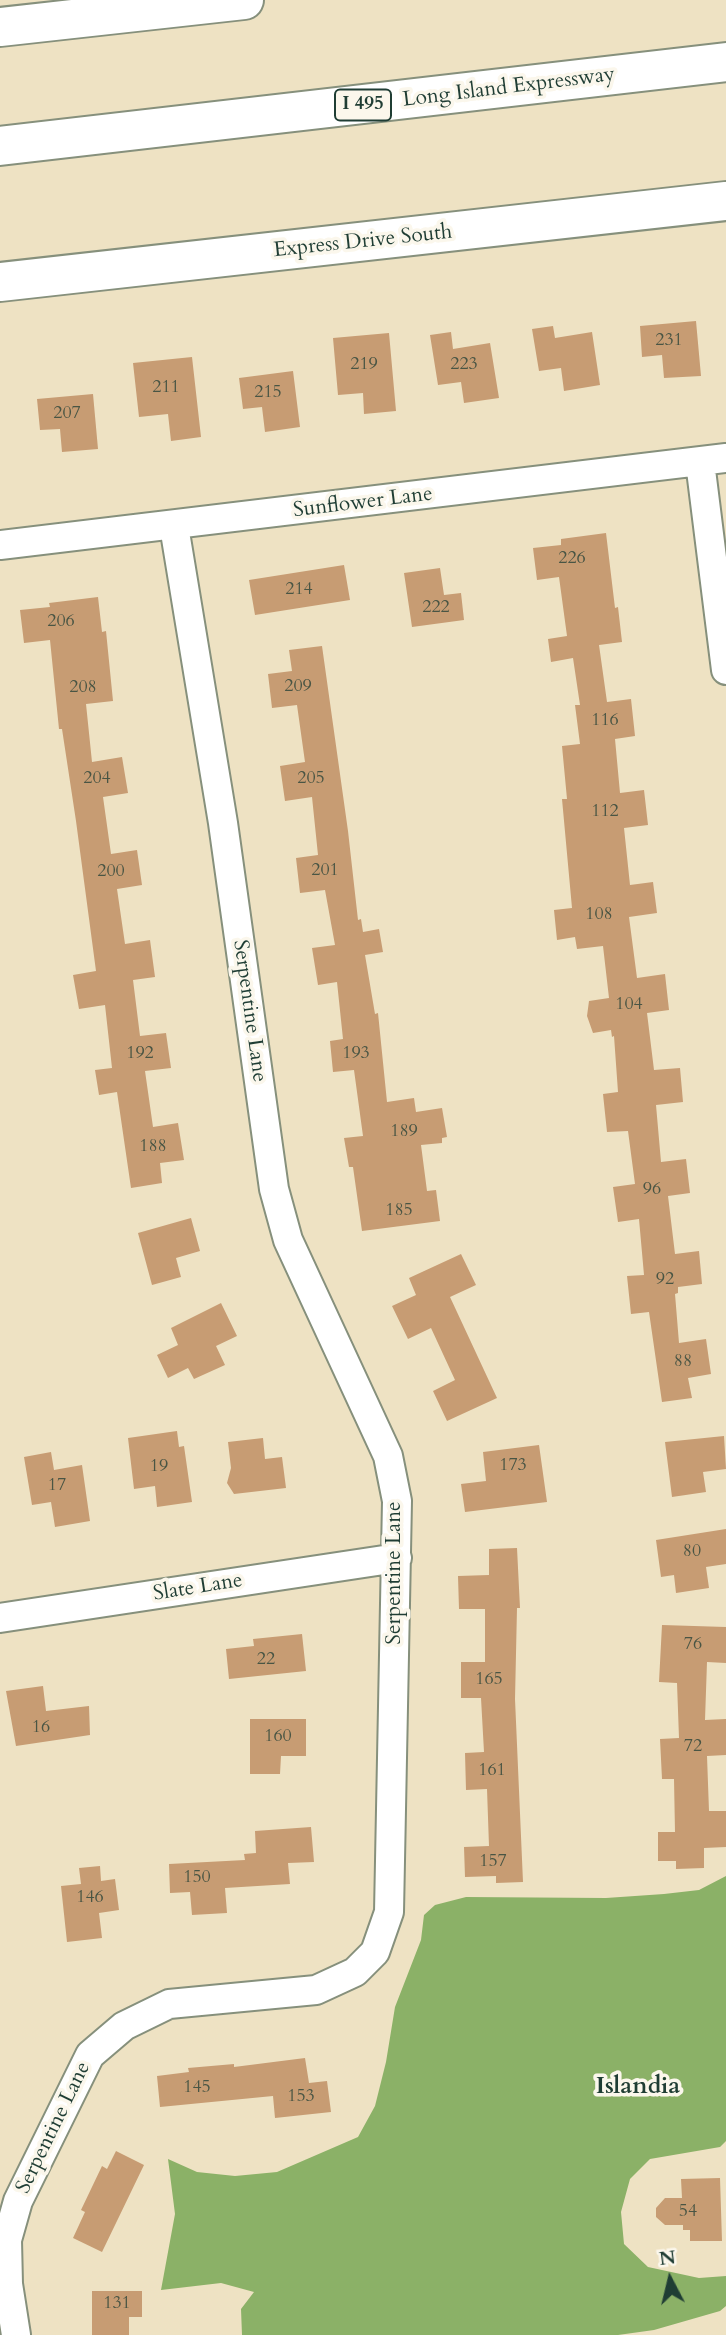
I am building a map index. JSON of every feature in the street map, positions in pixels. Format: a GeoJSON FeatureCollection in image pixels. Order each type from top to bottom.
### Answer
{"type":"FeatureCollection","features":[{"type":"Feature","properties":{"kind":"main road"},"geometry":{"type":"LineString","coordinates":[[0,27],[244,0]]}},
{"type":"Feature","properties":{"kind":"main road","name":"Long Island Expressway"},"geometry":{"type":"LineString","coordinates":[[0,146],[726,62]]}},
{"type":"Feature","properties":{"kind":"main road","name":"Express Drive South"},"geometry":{"type":"LineString","coordinates":[[0,282],[726,201]]}},
{"type":"Feature","properties":{"kind":"street","name":"Sunflower Lane"},"geometry":{"type":"LineString","coordinates":[[0,545],[713,460]]}},
{"type":"Feature","properties":{"kind":"street"},"geometry":{"type":"LineString","coordinates":[[713,460],[726,670]]}},
{"type":"Feature","properties":{"kind":"street","name":"Serpentine Lane"},"geometry":{"type":"LineString","coordinates":[[16,2335],[8,2284],[7,2240],[18,2201],[90,2055],[124,2026],[169,2004],[316,1990],[355,1972],[375,1952],[389,1912],[397,1501],[388,1456],[288,1240],[274,1189],[223,823],[174,526]]}},
{"type":"Feature","properties":{"kind":"street","name":"Slate Lane"},"geometry":{"type":"LineString","coordinates":[[0,1618],[397,1558]]}},
{"type":"Feature","properties":{"kind":"green space"},"geometry":{"type":"Polygon","coordinates":[[[726,1876],[726,2141],[720,2147],[650,2159],[630,2179],[621,2212],[624,2244],[648,2267],[699,2278],[726,2276],[726,2306],[720,2311],[654,2330],[618,2335],[242,2335],[241,2309],[254,2292],[221,2283],[161,2290],[175,2214],[168,2159],[197,2172],[235,2176],[277,2172],[358,2137],[375,2106],[395,2007],[421,1940],[424,1915],[435,1905],[466,1897],[606,1898],[664,1894],[699,1890],[726,1876]]]}},
{"type":"Feature","properties":{"kind":"building"},"geometry":{"type":"Polygon","coordinates":[[[696,321],[701,376],[664,378],[662,355],[642,357],[640,326],[696,321]]]}},
{"type":"Feature","properties":{"kind":"building"},"geometry":{"type":"Polygon","coordinates":[[[553,326],[555,338],[592,332],[600,385],[564,391],[561,368],[539,371],[532,329],[553,326]]]}},
{"type":"Feature","properties":{"kind":"building"},"geometry":{"type":"Polygon","coordinates":[[[451,332],[453,349],[490,343],[499,398],[464,403],[461,382],[438,385],[430,335],[451,332]]]}},
{"type":"Feature","properties":{"kind":"building"},"geometry":{"type":"Polygon","coordinates":[[[389,333],[396,411],[364,414],[363,393],[338,395],[333,338],[389,333]]]}},
{"type":"Feature","properties":{"kind":"building"},"geometry":{"type":"Polygon","coordinates":[[[192,357],[201,437],[171,441],[168,414],[139,417],[133,363],[192,357]]]}},
{"type":"Feature","properties":{"kind":"building"},"geometry":{"type":"Polygon","coordinates":[[[293,371],[300,427],[265,432],[262,407],[243,409],[239,378],[293,371]]]}},
{"type":"Feature","properties":{"kind":"building"},"geometry":{"type":"Polygon","coordinates":[[[93,394],[98,449],[62,452],[60,429],[40,430],[37,399],[93,394]]]}},
{"type":"Feature","properties":{"kind":"building"},"geometry":{"type":"Polygon","coordinates":[[[606,533],[622,642],[599,645],[607,702],[631,699],[635,736],[615,739],[620,793],[644,790],[648,825],[624,828],[630,885],[653,882],[657,913],[629,917],[637,978],[665,974],[669,1010],[647,1013],[654,1070],[680,1068],[683,1102],[656,1105],[661,1162],[686,1159],[690,1193],[668,1196],[675,1254],[699,1251],[702,1284],[678,1287],[678,1293],[675,1294],[679,1343],[706,1339],[711,1374],[688,1378],[692,1398],[662,1402],[649,1312],[631,1314],[627,1276],[644,1275],[639,1219],[618,1222],[613,1187],[635,1184],[628,1131],[607,1132],[603,1094],[618,1092],[614,1036],[612,1037],[611,1030],[593,1033],[587,1016],[589,1001],[609,998],[603,946],[577,949],[575,937],[557,940],[554,910],[572,908],[562,799],[567,799],[562,746],[580,744],[575,705],[580,705],[573,658],[551,662],[548,639],[567,636],[559,577],[537,580],[533,548],[561,545],[561,539],[606,533]]]}},
{"type":"Feature","properties":{"kind":"building"},"geometry":{"type":"Polygon","coordinates":[[[344,565],[350,600],[255,615],[249,580],[344,565]]]}},
{"type":"Feature","properties":{"kind":"building"},"geometry":{"type":"Polygon","coordinates":[[[440,568],[444,595],[461,593],[464,620],[412,627],[404,573],[440,568]]]}},
{"type":"Feature","properties":{"kind":"building"},"geometry":{"type":"Polygon","coordinates":[[[98,597],[102,632],[106,631],[113,701],[86,704],[92,762],[122,757],[128,793],[103,797],[111,854],[137,850],[142,885],[117,889],[125,944],[150,940],[155,977],[133,980],[140,1036],[166,1033],[171,1068],[145,1071],[153,1127],[178,1123],[184,1160],[160,1163],[162,1183],[131,1188],[117,1092],[99,1095],[95,1070],[112,1068],[105,1005],[79,1009],[73,975],[96,971],[62,729],[59,729],[50,640],[24,643],[20,610],[50,607],[49,603],[98,597]]]}},
{"type":"Feature","properties":{"kind":"building"},"geometry":{"type":"Polygon","coordinates":[[[322,646],[358,920],[361,919],[363,932],[379,929],[383,952],[365,955],[375,1014],[378,1013],[387,1102],[414,1098],[416,1112],[442,1108],[447,1137],[442,1138],[442,1143],[421,1145],[427,1191],[436,1190],[440,1221],[362,1231],[353,1167],[349,1167],[344,1138],[363,1136],[354,1070],[333,1072],[330,1041],[343,1039],[337,982],[318,985],[312,948],[335,945],[325,890],[300,893],[296,858],[318,855],[312,797],[285,801],[280,766],[305,762],[297,705],[272,708],[268,674],[292,671],[289,650],[322,646]]]}},
{"type":"Feature","properties":{"kind":"building"},"geometry":{"type":"Polygon","coordinates":[[[191,1218],[200,1251],[176,1258],[181,1277],[152,1285],[138,1233],[191,1218]]]}},
{"type":"Feature","properties":{"kind":"building"},"geometry":{"type":"Polygon","coordinates":[[[461,1254],[476,1285],[450,1297],[497,1398],[447,1421],[433,1391],[455,1380],[431,1328],[408,1339],[392,1306],[416,1295],[409,1278],[461,1254]]]}},
{"type":"Feature","properties":{"kind":"building"},"geometry":{"type":"Polygon","coordinates":[[[221,1303],[237,1336],[216,1346],[225,1365],[194,1379],[188,1368],[168,1378],[157,1355],[178,1345],[171,1328],[221,1303]]]}},
{"type":"Feature","properties":{"kind":"building"},"geometry":{"type":"Polygon","coordinates":[[[177,1431],[179,1447],[184,1446],[192,1502],[157,1507],[155,1486],[134,1489],[128,1438],[177,1431]]]}},
{"type":"Feature","properties":{"kind":"building"},"geometry":{"type":"Polygon","coordinates":[[[724,1436],[726,1469],[703,1472],[706,1492],[672,1497],[665,1442],[724,1436]]]}},
{"type":"Feature","properties":{"kind":"building"},"geometry":{"type":"Polygon","coordinates":[[[263,1438],[265,1459],[282,1457],[286,1488],[234,1494],[227,1483],[231,1468],[228,1442],[263,1438]]]}},
{"type":"Feature","properties":{"kind":"building"},"geometry":{"type":"Polygon","coordinates":[[[539,1445],[547,1502],[465,1512],[461,1484],[486,1481],[483,1452],[539,1445]]]}},
{"type":"Feature","properties":{"kind":"building"},"geometry":{"type":"Polygon","coordinates":[[[51,1452],[54,1470],[82,1465],[90,1521],[55,1527],[51,1502],[32,1505],[24,1457],[51,1452]]]}},
{"type":"Feature","properties":{"kind":"building"},"geometry":{"type":"Polygon","coordinates":[[[726,1529],[726,1564],[706,1567],[709,1588],[676,1593],[674,1575],[661,1577],[656,1540],[726,1529]]]}},
{"type":"Feature","properties":{"kind":"building"},"geometry":{"type":"Polygon","coordinates":[[[517,1548],[520,1608],[517,1608],[515,1699],[523,1882],[496,1883],[496,1876],[465,1877],[464,1847],[489,1846],[487,1789],[466,1790],[465,1753],[484,1752],[481,1698],[461,1698],[461,1662],[485,1662],[485,1609],[459,1609],[458,1576],[489,1575],[489,1549],[517,1548]]]}},
{"type":"Feature","properties":{"kind":"building"},"geometry":{"type":"Polygon","coordinates":[[[662,1625],[726,1627],[726,1663],[707,1662],[705,1720],[726,1719],[726,1755],[707,1756],[709,1811],[726,1811],[726,1847],[704,1848],[704,1868],[676,1869],[676,1861],[658,1861],[658,1832],[675,1832],[674,1779],[662,1779],[660,1739],[679,1738],[677,1683],[659,1682],[662,1625]]]}},
{"type":"Feature","properties":{"kind":"building"},"geometry":{"type":"Polygon","coordinates":[[[302,1634],[306,1671],[229,1679],[226,1649],[254,1646],[253,1639],[302,1634]]]}},
{"type":"Feature","properties":{"kind":"building"},"geometry":{"type":"Polygon","coordinates":[[[43,1686],[46,1711],[89,1706],[90,1735],[16,1746],[6,1691],[43,1686]]]}},
{"type":"Feature","properties":{"kind":"building"},"geometry":{"type":"Polygon","coordinates":[[[250,1719],[306,1719],[306,1756],[281,1756],[280,1774],[250,1774],[250,1719]]]}},
{"type":"Feature","properties":{"kind":"building"},"geometry":{"type":"Polygon","coordinates":[[[311,1827],[314,1862],[288,1863],[290,1884],[225,1888],[227,1913],[192,1915],[190,1892],[170,1893],[169,1864],[245,1860],[244,1854],[256,1853],[255,1831],[311,1827]]]}},
{"type":"Feature","properties":{"kind":"building"},"geometry":{"type":"Polygon","coordinates":[[[100,1866],[101,1881],[115,1879],[119,1910],[99,1913],[102,1938],[67,1942],[61,1886],[81,1884],[79,1868],[100,1866]]]}},
{"type":"Feature","properties":{"kind":"building"},"geometry":{"type":"Polygon","coordinates":[[[305,2058],[309,2083],[327,2081],[331,2112],[275,2118],[273,2096],[160,2107],[157,2076],[189,2072],[188,2068],[234,2064],[234,2067],[305,2058]]]}},
{"type":"Feature","properties":{"kind":"building"},"geometry":{"type":"Polygon","coordinates":[[[116,2151],[144,2165],[102,2252],[73,2238],[85,2212],[81,2210],[102,2166],[107,2169],[116,2151]]]}},
{"type":"Feature","properties":{"kind":"building"},"geometry":{"type":"Polygon","coordinates":[[[720,2178],[722,2241],[690,2241],[690,2230],[683,2230],[683,2225],[665,2225],[656,2217],[656,2208],[665,2198],[682,2198],[681,2179],[720,2178]]]}},
{"type":"Feature","properties":{"kind":"building"},"geometry":{"type":"Polygon","coordinates":[[[92,2291],[142,2291],[142,2317],[129,2317],[129,2335],[92,2335],[92,2291]]]}},
{"type":"Feature","properties":{"kind":"district","name":"Islandia"},"geometry":{"type":"Point","coordinates":[638,2087]}}]}
